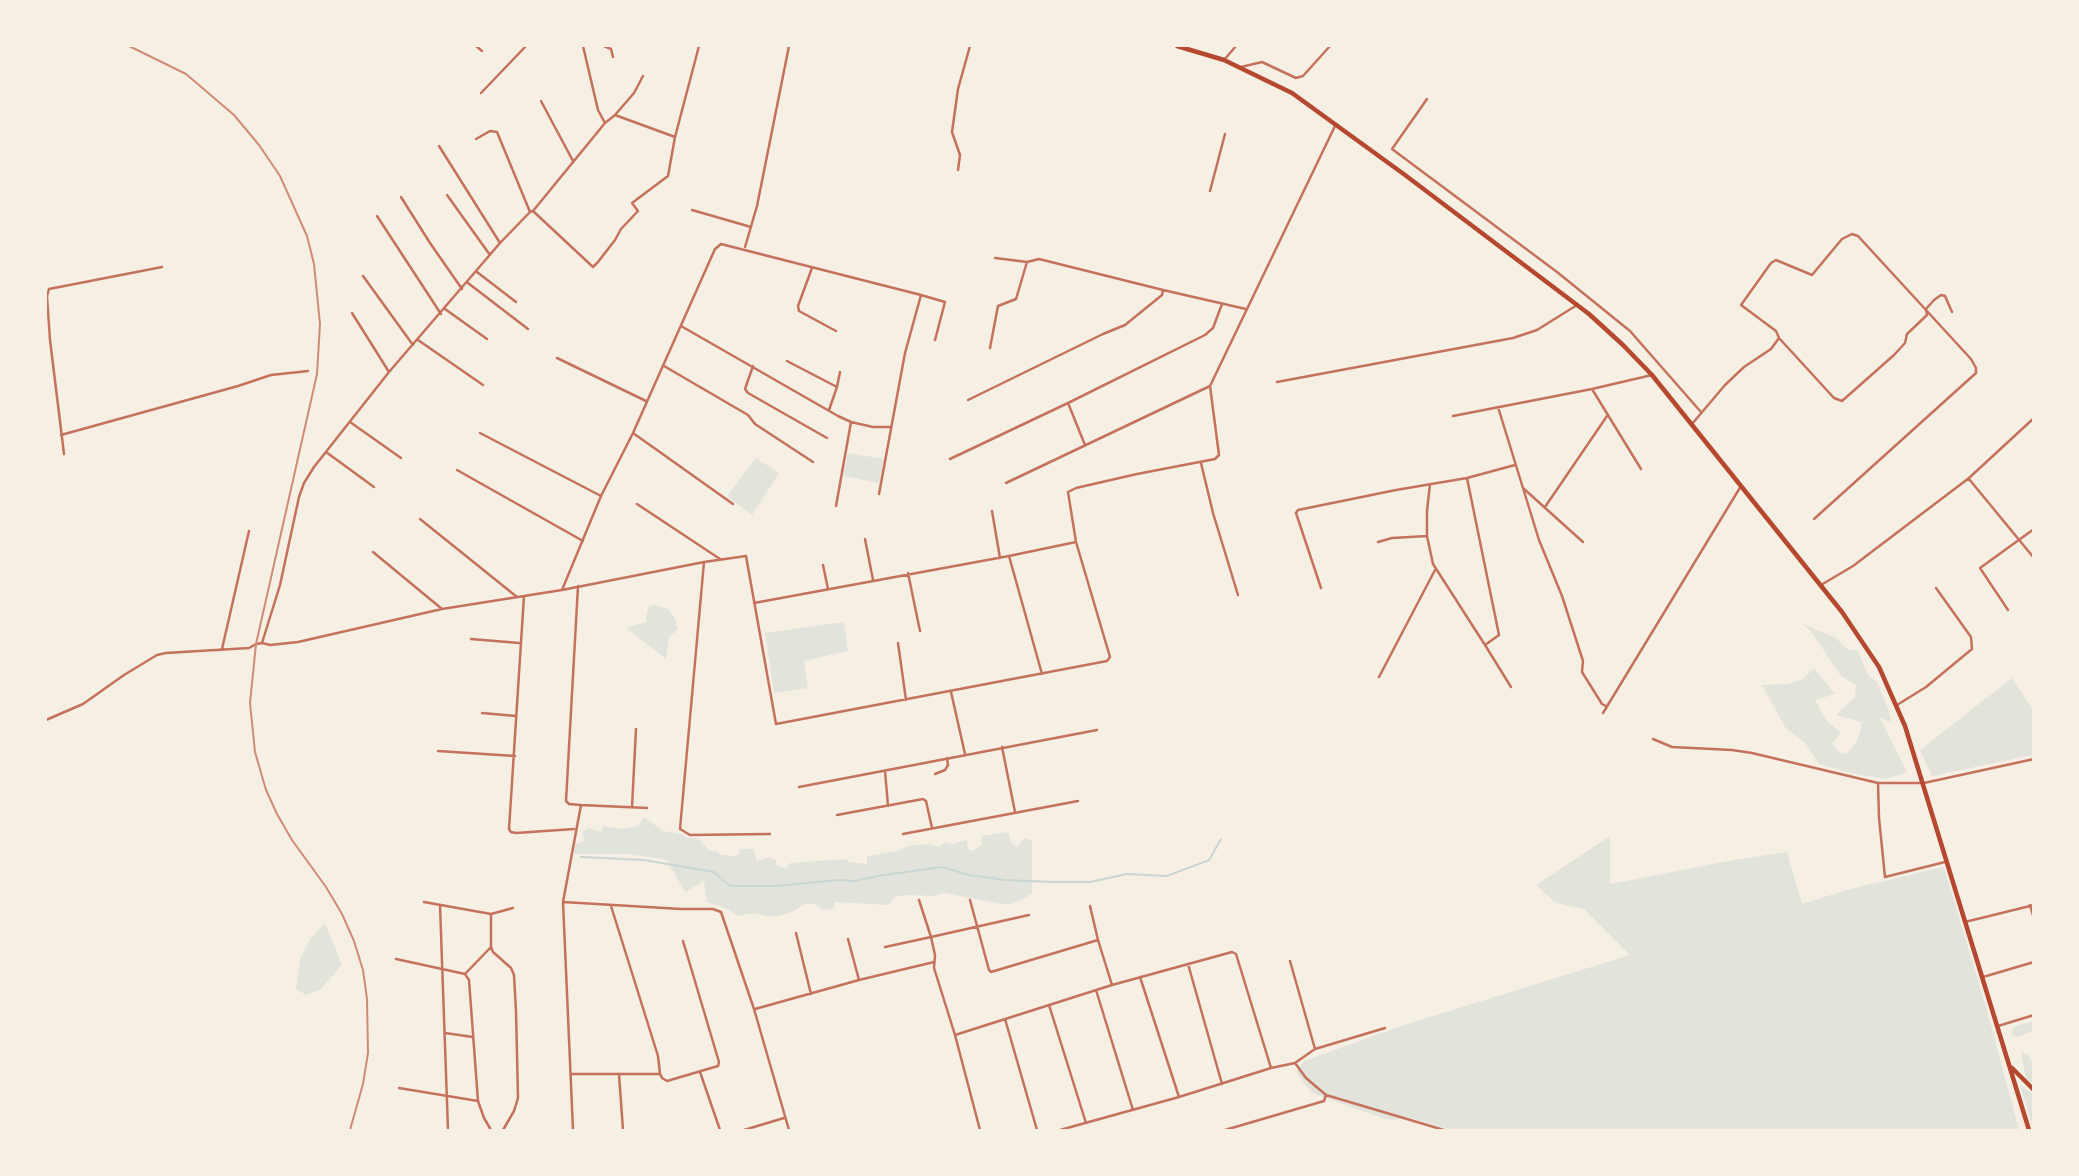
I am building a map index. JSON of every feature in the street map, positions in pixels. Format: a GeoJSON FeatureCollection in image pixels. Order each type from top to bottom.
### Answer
{"type":"FeatureCollection","features":[{"type":"Feature","properties":{"kind":"highway"},"geometry":{"type":"LineString","coordinates":[[1177,46],[1224,60],[1285,89],[1336,124],[1577,305],[1623,345],[1652,375],[1821,586],[1871,653],[1897,705],[1924,783],[2029,1130]]}},
{"type":"Feature","properties":{"kind":"highway"},"geometry":{"type":"LineString","coordinates":[[2009,1065],[2034,1090]]}},
{"type":"Feature","properties":{"kind":"street"},"geometry":{"type":"LineString","coordinates":[[476,46],[482,51]]}},
{"type":"Feature","properties":{"kind":"street"},"geometry":{"type":"LineString","coordinates":[[481,93],[526,46]]}},
{"type":"Feature","properties":{"kind":"street"},"geometry":{"type":"LineString","coordinates":[[583,46],[598,110],[605,123]]}},
{"type":"Feature","properties":{"kind":"street"},"geometry":{"type":"LineString","coordinates":[[604,46],[611,50],[613,57]]}},
{"type":"Feature","properties":{"kind":"street"},"geometry":{"type":"LineString","coordinates":[[476,139],[490,131],[497,132],[531,212],[593,267],[638,211],[632,203],[668,176],[675,137],[699,46]]}},
{"type":"Feature","properties":{"kind":"street"},"geometry":{"type":"LineString","coordinates":[[745,248],[789,46]]}},
{"type":"Feature","properties":{"kind":"street"},"geometry":{"type":"LineString","coordinates":[[958,170],[960,155],[952,132],[958,89],[970,46]]}},
{"type":"Feature","properties":{"kind":"street"},"geometry":{"type":"LineString","coordinates":[[1224,60],[1236,46]]}},
{"type":"Feature","properties":{"kind":"street"},"geometry":{"type":"LineString","coordinates":[[1238,67],[1262,62],[1296,78],[1303,76],[1330,46]]}},
{"type":"Feature","properties":{"kind":"street"},"geometry":{"type":"LineString","coordinates":[[262,643],[280,585],[304,483],[389,372],[634,93],[643,76]]}},
{"type":"Feature","properties":{"kind":"street"},"geometry":{"type":"LineString","coordinates":[[1427,99],[1392,149],[1557,272],[1630,331],[1701,412]]}},
{"type":"Feature","properties":{"kind":"street"},"geometry":{"type":"LineString","coordinates":[[541,101],[573,161]]}},
{"type":"Feature","properties":{"kind":"street"},"geometry":{"type":"LineString","coordinates":[[615,115],[675,137]]}},
{"type":"Feature","properties":{"kind":"street"},"geometry":{"type":"LineString","coordinates":[[46,720],[83,704],[157,655],[249,648],[262,643],[270,645],[298,642],[442,609],[562,590],[746,555],[776,724],[1107,661],[1110,657],[1076,542],[1068,492],[1137,474],[1215,459],[1219,455],[1210,386],[1336,124]]}},
{"type":"Feature","properties":{"kind":"street"},"geometry":{"type":"LineString","coordinates":[[1210,191],[1224,134]]}},
{"type":"Feature","properties":{"kind":"street"},"geometry":{"type":"LineString","coordinates":[[439,146],[500,243]]}},
{"type":"Feature","properties":{"kind":"street"},"geometry":{"type":"LineString","coordinates":[[447,195],[490,255]]}},
{"type":"Feature","properties":{"kind":"street"},"geometry":{"type":"LineString","coordinates":[[401,197],[462,289]]}},
{"type":"Feature","properties":{"kind":"street"},"geometry":{"type":"LineString","coordinates":[[692,210],[751,227]]}},
{"type":"Feature","properties":{"kind":"street"},"geometry":{"type":"LineString","coordinates":[[377,216],[441,314]]}},
{"type":"Feature","properties":{"kind":"street"},"geometry":{"type":"LineString","coordinates":[[1814,519],[1976,373],[1976,368],[1926,309],[1855,235],[1842,239],[1812,275],[1774,261],[1741,305],[1776,331],[1779,338],[1834,398],[1842,401],[1905,343],[1907,334],[1927,315],[1926,309]]}},
{"type":"Feature","properties":{"kind":"street"},"geometry":{"type":"LineString","coordinates":[[562,590],[601,496],[633,433],[715,249],[723,243],[812,268],[909,290],[945,302],[934,340]]}},
{"type":"Feature","properties":{"kind":"street"},"geometry":{"type":"LineString","coordinates":[[995,258],[1027,262],[1039,259],[1246,309]]}},
{"type":"Feature","properties":{"kind":"street"},"geometry":{"type":"LineString","coordinates":[[990,348],[998,306],[1016,299],[1027,262]]}},
{"type":"Feature","properties":{"kind":"street"},"geometry":{"type":"LineString","coordinates":[[64,454],[47,292],[51,288],[162,267]]}},
{"type":"Feature","properties":{"kind":"street"},"geometry":{"type":"LineString","coordinates":[[812,268],[798,306],[799,312],[836,331]]}},
{"type":"Feature","properties":{"kind":"street"},"geometry":{"type":"LineString","coordinates":[[476,272],[516,302]]}},
{"type":"Feature","properties":{"kind":"street"},"geometry":{"type":"LineString","coordinates":[[363,276],[413,345]]}},
{"type":"Feature","properties":{"kind":"street"},"geometry":{"type":"LineString","coordinates":[[468,283],[528,329]]}},
{"type":"Feature","properties":{"kind":"street"},"geometry":{"type":"LineString","coordinates":[[968,400],[1125,325],[1162,295],[1163,290]]}},
{"type":"Feature","properties":{"kind":"street"},"geometry":{"type":"LineString","coordinates":[[879,494],[905,353],[921,295]]}},
{"type":"Feature","properties":{"kind":"street"},"geometry":{"type":"LineString","coordinates":[[1926,309],[1941,295],[1945,296],[1952,312]]}},
{"type":"Feature","properties":{"kind":"street"},"geometry":{"type":"LineString","coordinates":[[950,459],[1205,335],[1213,328],[1222,304]]}},
{"type":"Feature","properties":{"kind":"street"},"geometry":{"type":"LineString","coordinates":[[1277,382],[1513,338],[1537,330],[1577,305]]}},
{"type":"Feature","properties":{"kind":"street"},"geometry":{"type":"LineString","coordinates":[[445,309],[487,339]]}},
{"type":"Feature","properties":{"kind":"street"},"geometry":{"type":"LineString","coordinates":[[352,313],[389,372]]}},
{"type":"Feature","properties":{"kind":"street"},"geometry":{"type":"LineString","coordinates":[[681,326],[851,422],[873,427],[891,427]]}},
{"type":"Feature","properties":{"kind":"street"},"geometry":{"type":"LineString","coordinates":[[1692,424],[1735,376],[1770,349],[1779,338]]}},
{"type":"Feature","properties":{"kind":"street"},"geometry":{"type":"LineString","coordinates":[[46,342],[50,340]]}},
{"type":"Feature","properties":{"kind":"street"},"geometry":{"type":"LineString","coordinates":[[418,340],[483,385]]}},
{"type":"Feature","properties":{"kind":"street"},"geometry":{"type":"LineString","coordinates":[[556,358],[646,401]]}},
{"type":"Feature","properties":{"kind":"street"},"geometry":{"type":"LineString","coordinates":[[787,360],[837,387]]}},
{"type":"Feature","properties":{"kind":"street"},"geometry":{"type":"LineString","coordinates":[[663,366],[748,415],[755,424],[813,462]]}},
{"type":"Feature","properties":{"kind":"street"},"geometry":{"type":"LineString","coordinates":[[753,366],[746,389],[748,393],[827,438]]}},
{"type":"Feature","properties":{"kind":"street"},"geometry":{"type":"LineString","coordinates":[[61,435],[271,375],[308,371]]}},
{"type":"Feature","properties":{"kind":"street"},"geometry":{"type":"LineString","coordinates":[[829,410],[839,372]]}},
{"type":"Feature","properties":{"kind":"street"},"geometry":{"type":"LineString","coordinates":[[1453,416],[1652,375]]}},
{"type":"Feature","properties":{"kind":"street"},"geometry":{"type":"LineString","coordinates":[[1006,483],[1210,386]]}},
{"type":"Feature","properties":{"kind":"street"},"geometry":{"type":"LineString","coordinates":[[1592,389],[1642,469]]}},
{"type":"Feature","properties":{"kind":"street"},"geometry":{"type":"LineString","coordinates":[[1069,403],[1085,445]]}},
{"type":"Feature","properties":{"kind":"street"},"geometry":{"type":"LineString","coordinates":[[1497,407],[1539,540],[1562,596],[1579,648],[1583,672],[1602,704],[1606,706]]}},
{"type":"Feature","properties":{"kind":"street"},"geometry":{"type":"LineString","coordinates":[[1545,508],[1607,416]]}},
{"type":"Feature","properties":{"kind":"street"},"geometry":{"type":"LineString","coordinates":[[1821,586],[1853,566],[1969,478],[2034,418]]}},
{"type":"Feature","properties":{"kind":"street"},"geometry":{"type":"LineString","coordinates":[[350,422],[401,458]]}},
{"type":"Feature","properties":{"kind":"street"},"geometry":{"type":"LineString","coordinates":[[836,506],[851,422]]}},
{"type":"Feature","properties":{"kind":"street"},"geometry":{"type":"LineString","coordinates":[[480,433],[601,496]]}},
{"type":"Feature","properties":{"kind":"street"},"geometry":{"type":"LineString","coordinates":[[633,433],[733,504]]}},
{"type":"Feature","properties":{"kind":"street"},"geometry":{"type":"LineString","coordinates":[[326,452],[374,487]]}},
{"type":"Feature","properties":{"kind":"street"},"geometry":{"type":"LineString","coordinates":[[1201,461],[1238,595]]}},
{"type":"Feature","properties":{"kind":"street"},"geometry":{"type":"LineString","coordinates":[[1321,588],[1296,513],[1298,510],[1467,478],[1515,465]]}},
{"type":"Feature","properties":{"kind":"street"},"geometry":{"type":"LineString","coordinates":[[457,470],[583,541]]}},
{"type":"Feature","properties":{"kind":"street"},"geometry":{"type":"LineString","coordinates":[[1467,478],[1499,635],[1485,645]]}},
{"type":"Feature","properties":{"kind":"street"},"geometry":{"type":"LineString","coordinates":[[1969,478],[2034,558]]}},
{"type":"Feature","properties":{"kind":"street"},"geometry":{"type":"LineString","coordinates":[[1430,484],[1427,536],[1435,570],[1511,687]]}},
{"type":"Feature","properties":{"kind":"street"},"geometry":{"type":"LineString","coordinates":[[1522,486],[1583,542]]}},
{"type":"Feature","properties":{"kind":"street"},"geometry":{"type":"LineString","coordinates":[[1603,713],[1741,486]]}},
{"type":"Feature","properties":{"kind":"street"},"geometry":{"type":"LineString","coordinates":[[636,504],[720,559]]}},
{"type":"Feature","properties":{"kind":"street"},"geometry":{"type":"LineString","coordinates":[[992,511],[1000,558]]}},
{"type":"Feature","properties":{"kind":"street"},"geometry":{"type":"LineString","coordinates":[[420,519],[517,597]]}},
{"type":"Feature","properties":{"kind":"street"},"geometry":{"type":"LineString","coordinates":[[2008,610],[1979,570],[2034,529]]}},
{"type":"Feature","properties":{"kind":"street"},"geometry":{"type":"LineString","coordinates":[[222,649],[249,531]]}},
{"type":"Feature","properties":{"kind":"street"},"geometry":{"type":"LineString","coordinates":[[1378,542],[1392,538],[1427,536]]}},
{"type":"Feature","properties":{"kind":"street"},"geometry":{"type":"LineString","coordinates":[[865,539],[873,580]]}},
{"type":"Feature","properties":{"kind":"street"},"geometry":{"type":"LineString","coordinates":[[754,603],[1076,542]]}},
{"type":"Feature","properties":{"kind":"street"},"geometry":{"type":"LineString","coordinates":[[373,552],[442,609]]}},
{"type":"Feature","properties":{"kind":"street"},"geometry":{"type":"LineString","coordinates":[[1009,556],[1042,674]]}},
{"type":"Feature","properties":{"kind":"street"},"geometry":{"type":"LineString","coordinates":[[704,562],[680,829],[690,835],[770,834]]}},
{"type":"Feature","properties":{"kind":"street"},"geometry":{"type":"LineString","coordinates":[[823,565],[828,589]]}},
{"type":"Feature","properties":{"kind":"street"},"geometry":{"type":"LineString","coordinates":[[1380,677],[1435,570]]}},
{"type":"Feature","properties":{"kind":"street"},"geometry":{"type":"LineString","coordinates":[[908,573],[920,631]]}},
{"type":"Feature","properties":{"kind":"street"},"geometry":{"type":"LineString","coordinates":[[579,585],[566,799],[569,804],[647,808]]}},
{"type":"Feature","properties":{"kind":"street"},"geometry":{"type":"LineString","coordinates":[[1897,705],[1926,687],[1972,649],[1970,636],[1936,588]]}},
{"type":"Feature","properties":{"kind":"street"},"geometry":{"type":"LineString","coordinates":[[524,596],[519,643],[515,756],[508,826],[511,832],[576,828]]}},
{"type":"Feature","properties":{"kind":"street"},"geometry":{"type":"LineString","coordinates":[[471,639],[519,643]]}},
{"type":"Feature","properties":{"kind":"street"},"geometry":{"type":"LineString","coordinates":[[898,643],[906,700]]}},
{"type":"Feature","properties":{"kind":"street"},"geometry":{"type":"LineString","coordinates":[[951,691],[965,754]]}},
{"type":"Feature","properties":{"kind":"street"},"geometry":{"type":"LineString","coordinates":[[482,713],[516,716]]}},
{"type":"Feature","properties":{"kind":"street"},"geometry":{"type":"LineString","coordinates":[[632,807],[636,729]]}},
{"type":"Feature","properties":{"kind":"street"},"geometry":{"type":"LineString","coordinates":[[799,787],[1097,730]]}},
{"type":"Feature","properties":{"kind":"street"},"geometry":{"type":"LineString","coordinates":[[1653,738],[1672,747],[1752,753],[1878,783],[1924,783],[2034,759]]}},
{"type":"Feature","properties":{"kind":"street"},"geometry":{"type":"LineString","coordinates":[[1002,747],[1015,813]]}},
{"type":"Feature","properties":{"kind":"street"},"geometry":{"type":"LineString","coordinates":[[438,751],[515,756]]}},
{"type":"Feature","properties":{"kind":"street"},"geometry":{"type":"LineString","coordinates":[[934,774],[945,770],[948,765],[947,758]]}},
{"type":"Feature","properties":{"kind":"street"},"geometry":{"type":"LineString","coordinates":[[885,771],[888,806]]}},
{"type":"Feature","properties":{"kind":"street"},"geometry":{"type":"LineString","coordinates":[[1878,783],[1885,877],[1947,862]]}},
{"type":"Feature","properties":{"kind":"street"},"geometry":{"type":"LineString","coordinates":[[837,815],[925,799],[932,828]]}},
{"type":"Feature","properties":{"kind":"street"},"geometry":{"type":"LineString","coordinates":[[903,834],[1078,801]]}},
{"type":"Feature","properties":{"kind":"street"},"geometry":{"type":"LineString","coordinates":[[573,1130],[563,902],[582,805]]}},
{"type":"Feature","properties":{"kind":"street"},"geometry":{"type":"LineString","coordinates":[[919,900],[935,955],[934,968],[980,1130]]}},
{"type":"Feature","properties":{"kind":"street"},"geometry":{"type":"LineString","coordinates":[[970,900],[991,972],[1098,940]]}},
{"type":"Feature","properties":{"kind":"street"},"geometry":{"type":"LineString","coordinates":[[424,902],[491,914],[513,908]]}},
{"type":"Feature","properties":{"kind":"street"},"geometry":{"type":"LineString","coordinates":[[563,902],[713,909],[721,912],[754,1009],[789,1130]]}},
{"type":"Feature","properties":{"kind":"street"},"geometry":{"type":"LineString","coordinates":[[440,905],[448,1130]]}},
{"type":"Feature","properties":{"kind":"street"},"geometry":{"type":"LineString","coordinates":[[1965,922],[2032,905],[2034,919]]}},
{"type":"Feature","properties":{"kind":"street"},"geometry":{"type":"LineString","coordinates":[[611,906],[658,1056],[660,1074],[667,1081],[717,1067],[719,1062],[683,941]]}},
{"type":"Feature","properties":{"kind":"street"},"geometry":{"type":"LineString","coordinates":[[1090,906],[1112,985]]}},
{"type":"Feature","properties":{"kind":"street"},"geometry":{"type":"LineString","coordinates":[[491,914],[491,947],[511,968],[514,975],[518,1098],[503,1130]]}},
{"type":"Feature","properties":{"kind":"street"},"geometry":{"type":"LineString","coordinates":[[885,947],[1029,915]]}},
{"type":"Feature","properties":{"kind":"street"},"geometry":{"type":"LineString","coordinates":[[796,933],[811,994]]}},
{"type":"Feature","properties":{"kind":"street"},"geometry":{"type":"LineString","coordinates":[[848,939],[859,980]]}},
{"type":"Feature","properties":{"kind":"street"},"geometry":{"type":"LineString","coordinates":[[465,974],[491,947]]}},
{"type":"Feature","properties":{"kind":"street"},"geometry":{"type":"LineString","coordinates":[[955,1035],[1112,985],[1232,952],[1236,954],[1271,1068]]}},
{"type":"Feature","properties":{"kind":"street"},"geometry":{"type":"LineString","coordinates":[[396,959],[465,974],[470,982],[478,1101],[491,1130]]}},
{"type":"Feature","properties":{"kind":"street"},"geometry":{"type":"LineString","coordinates":[[1290,961],[1315,1049]]}},
{"type":"Feature","properties":{"kind":"street"},"geometry":{"type":"LineString","coordinates":[[754,1009],[934,962]]}},
{"type":"Feature","properties":{"kind":"street"},"geometry":{"type":"LineString","coordinates":[[1982,978],[2034,962]]}},
{"type":"Feature","properties":{"kind":"street"},"geometry":{"type":"LineString","coordinates":[[1188,964],[1223,1084]]}},
{"type":"Feature","properties":{"kind":"street"},"geometry":{"type":"LineString","coordinates":[[1140,977],[1179,1097]]}},
{"type":"Feature","properties":{"kind":"street"},"geometry":{"type":"LineString","coordinates":[[1096,990],[1133,1110]]}},
{"type":"Feature","properties":{"kind":"street"},"geometry":{"type":"LineString","coordinates":[[1049,1005],[1086,1123]]}},
{"type":"Feature","properties":{"kind":"street"},"geometry":{"type":"LineString","coordinates":[[1998,1026],[2034,1015]]}},
{"type":"Feature","properties":{"kind":"street"},"geometry":{"type":"LineString","coordinates":[[1005,1019],[1037,1130]]}},
{"type":"Feature","properties":{"kind":"street"},"geometry":{"type":"LineString","coordinates":[[1060,1130],[1295,1063],[1315,1049],[1385,1028]]}},
{"type":"Feature","properties":{"kind":"street"},"geometry":{"type":"LineString","coordinates":[[444,1033],[473,1037]]}},
{"type":"Feature","properties":{"kind":"street"},"geometry":{"type":"LineString","coordinates":[[1295,1063],[1306,1078],[1326,1094],[1444,1130]]}},
{"type":"Feature","properties":{"kind":"street"},"geometry":{"type":"LineString","coordinates":[[700,1072],[720,1130]]}},
{"type":"Feature","properties":{"kind":"street"},"geometry":{"type":"LineString","coordinates":[[570,1074],[660,1074]]}},
{"type":"Feature","properties":{"kind":"street"},"geometry":{"type":"LineString","coordinates":[[619,1074],[623,1130]]}},
{"type":"Feature","properties":{"kind":"street"},"geometry":{"type":"LineString","coordinates":[[400,1088],[478,1101]]}},
{"type":"Feature","properties":{"kind":"street"},"geometry":{"type":"LineString","coordinates":[[1225,1130],[1324,1101],[1326,1094]]}},
{"type":"Feature","properties":{"kind":"street"},"geometry":{"type":"LineString","coordinates":[[744,1130],[785,1118]]}},
{"type":"Feature","properties":{"kind":"shaded area"},"geometry":{"type":"Polygon","coordinates":[[[848,453],[884,459],[879,483],[843,476],[848,453]]]}},
{"type":"Feature","properties":{"kind":"shaded area"},"geometry":{"type":"Polygon","coordinates":[[[756,458],[779,473],[752,515],[727,496],[756,458]]]}},
{"type":"Feature","properties":{"kind":"shaded area"},"geometry":{"type":"Polygon","coordinates":[[[650,606],[668,609],[678,629],[669,637],[666,659],[626,628],[646,622],[647,611],[650,606]]]}},
{"type":"Feature","properties":{"kind":"shaded area"},"geometry":{"type":"Polygon","coordinates":[[[844,622],[848,651],[804,661],[808,688],[774,693],[765,633],[844,622]]]}},
{"type":"Feature","properties":{"kind":"shaded area"},"geometry":{"type":"Polygon","coordinates":[[[1801,623],[1836,638],[1847,649],[1858,651],[1868,675],[1877,682],[1888,708],[1891,722],[1880,718],[1907,772],[1886,779],[1819,764],[1806,744],[1785,727],[1762,685],[1788,684],[1803,679],[1814,668],[1835,694],[1815,700],[1826,720],[1841,733],[1832,743],[1839,752],[1846,754],[1856,743],[1861,728],[1861,722],[1836,715],[1855,697],[1856,685],[1841,676],[1810,630],[1801,623]]]}},
{"type":"Feature","properties":{"kind":"shaded area"},"geometry":{"type":"Polygon","coordinates":[[[2012,678],[2033,710],[2033,755],[1932,776],[1920,750],[2012,678]]]}},
{"type":"Feature","properties":{"kind":"shaded area"},"geometry":{"type":"Polygon","coordinates":[[[644,817],[663,831],[698,838],[710,851],[731,857],[739,854],[739,849],[753,849],[757,861],[770,857],[776,860],[777,865],[786,869],[790,863],[846,859],[849,862],[867,864],[867,856],[898,851],[908,846],[928,844],[940,847],[945,842],[952,844],[967,840],[968,849],[973,851],[982,844],[981,836],[1008,832],[1012,844],[1018,846],[1024,838],[1032,840],[1032,894],[1012,904],[944,893],[895,897],[889,905],[834,902],[835,908],[824,910],[807,903],[778,916],[755,913],[737,916],[728,909],[707,902],[704,881],[685,892],[667,860],[628,854],[574,852],[575,844],[584,841],[582,832],[589,828],[601,832],[603,826],[622,829],[638,826],[644,817]]]}},
{"type":"Feature","properties":{"kind":"shaded area"},"geometry":{"type":"Polygon","coordinates":[[[1610,836],[1610,884],[1787,852],[1802,904],[1850,889],[1944,867],[1989,1017],[2019,1130],[1452,1130],[1408,1117],[1393,1120],[1382,1118],[1312,1093],[1296,1072],[1304,1061],[1401,1026],[1630,955],[1584,909],[1556,903],[1536,885],[1610,836]]]}},
{"type":"Feature","properties":{"kind":"shaded area"},"geometry":{"type":"Polygon","coordinates":[[[325,923],[342,965],[320,990],[306,995],[296,989],[300,959],[311,938],[325,923]]]}},
{"type":"Feature","properties":{"kind":"shaded area"},"geometry":{"type":"Polygon","coordinates":[[[2033,1021],[2033,1031],[2018,1037],[2012,1035],[2012,1029],[2016,1026],[2033,1021]]]}},
{"type":"Feature","properties":{"kind":"shaded area"},"geometry":{"type":"Polygon","coordinates":[[[2021,1052],[2028,1054],[2032,1062],[2033,1084],[2026,1080],[2021,1052]]]}},
{"type":"Feature","properties":{"kind":"shaded area"},"geometry":{"type":"Polygon","coordinates":[[[2020,1085],[2033,1094],[2033,1130],[2020,1085]]]}},
{"type":"Feature","properties":{"kind":"waterway"},"geometry":{"type":"LineString","coordinates":[[581,857],[644,860],[714,872],[730,886],[854,881],[942,867],[969,875],[1005,880],[1090,882],[1127,874],[1167,876],[1209,860],[1221,839]]}},
{"type":"Feature","properties":{"kind":"railway"},"geometry":{"type":"LineString","coordinates":[[129,46],[186,74],[234,115],[280,176],[307,236],[314,264],[320,324],[317,374],[256,644],[250,703],[255,752],[266,790],[292,840],[342,914],[363,970],[367,999],[368,1053],[363,1084],[350,1130]]}}]}
